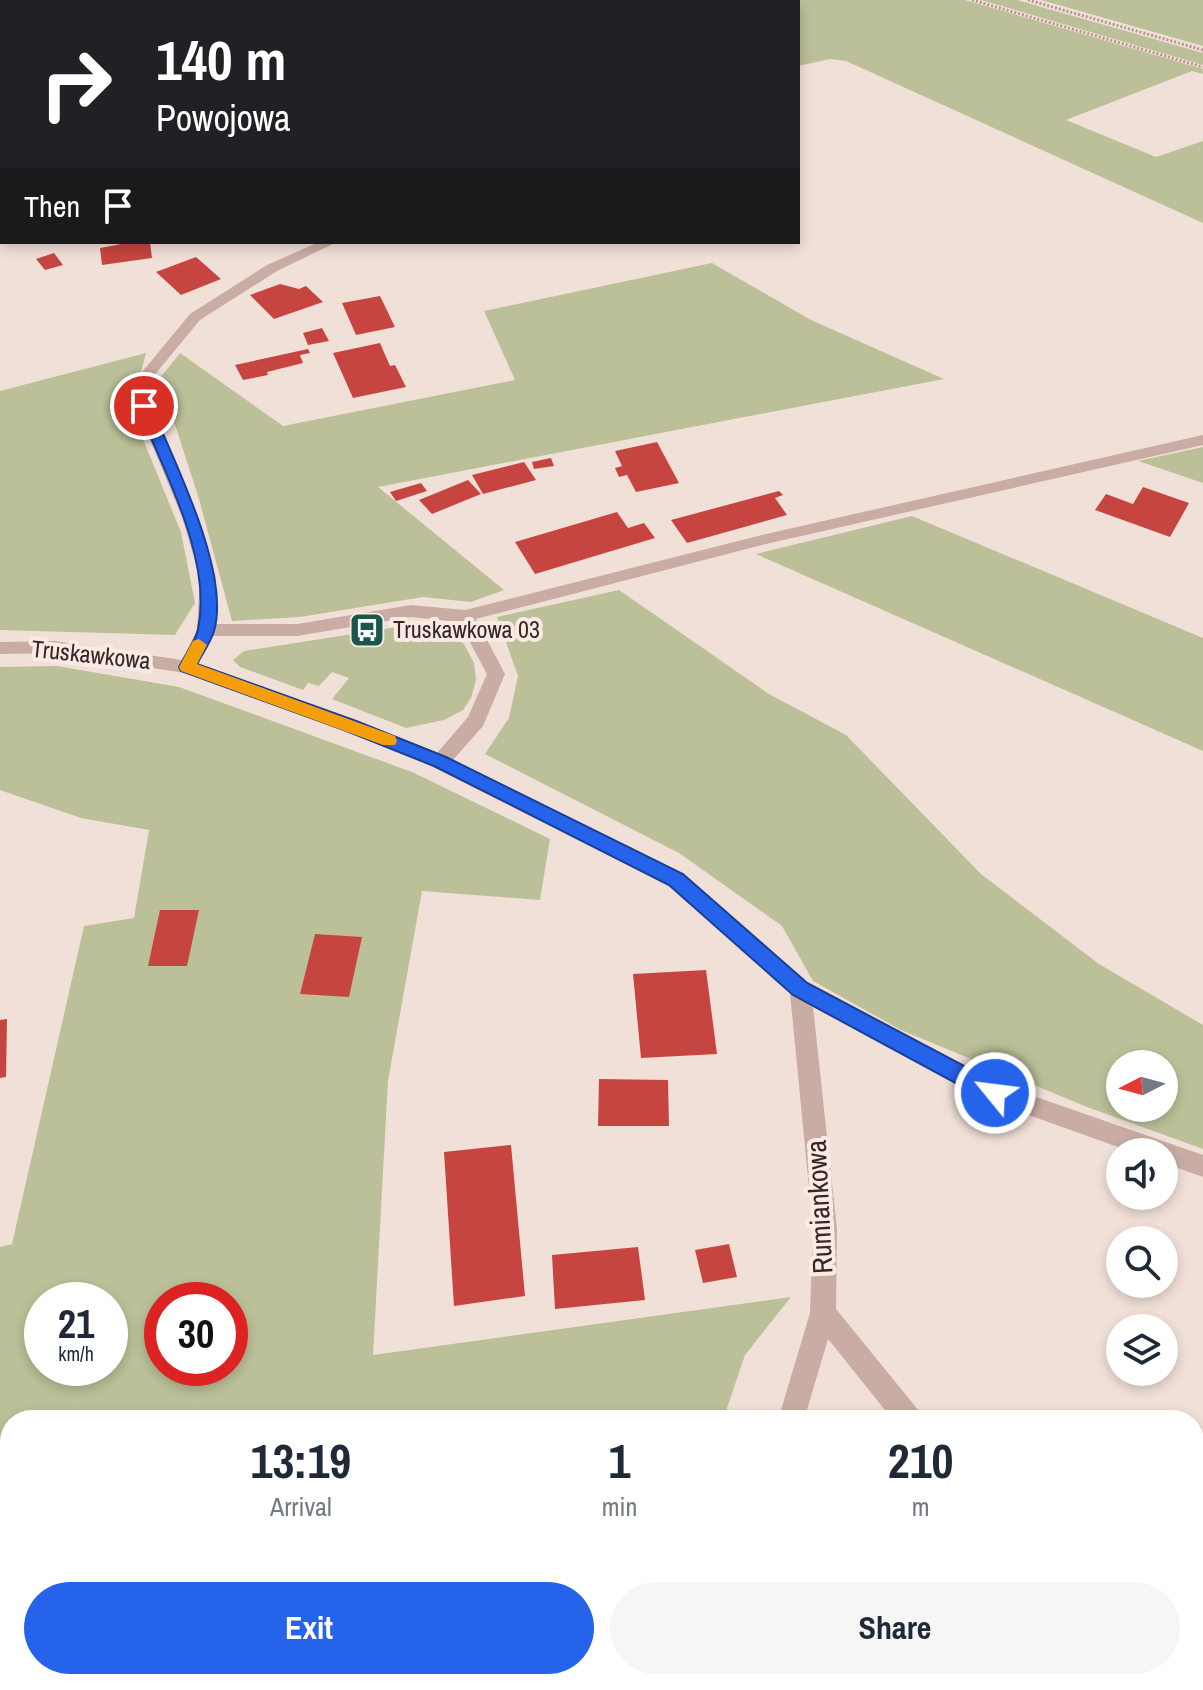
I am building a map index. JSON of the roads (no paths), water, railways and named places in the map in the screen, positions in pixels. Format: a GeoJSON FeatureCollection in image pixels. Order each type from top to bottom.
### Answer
{"type":"FeatureCollection","features":[{"type":"Feature","properties":{"kind":"street"},"geometry":{"type":"LineString","coordinates":[[187,667],[206,630],[208,578],[190,517],[144,406],[145,377],[195,317],[272,268],[326,244]]}},
{"type":"Feature","properties":{"kind":"street"},"geometry":{"type":"LineString","coordinates":[[206,630],[297,630],[411,611],[465,616],[766,539],[1203,440]]}},
{"type":"Feature","properties":{"kind":"street"},"geometry":{"type":"LineString","coordinates":[[440,762],[476,721],[496,674],[465,616]]}},
{"type":"Feature","properties":{"kind":"street","name":"Truskawkowa"},"geometry":{"type":"LineString","coordinates":[[0,648],[54,647],[187,667],[350,725],[440,762],[676,880],[800,989],[995,1093],[1124,1138]]}},
{"type":"Feature","properties":{"kind":"street","name":"Rumiankowa"},"geometry":{"type":"LineString","coordinates":[[794,1410],[823,1313],[825,1229],[800,989]]}},
{"type":"Feature","properties":{"kind":"street","name":"Truskawkowa"},"geometry":{"type":"LineString","coordinates":[[1178,1157],[1203,1166]]}},
{"type":"Feature","properties":{"kind":"street"},"geometry":{"type":"LineString","coordinates":[[823,1313],[902,1410]]}},
{"type":"Feature","properties":{"kind":"place","name":"Truskawkowa 03"},"geometry":{"type":"Point","coordinates":[367,630]}}]}
